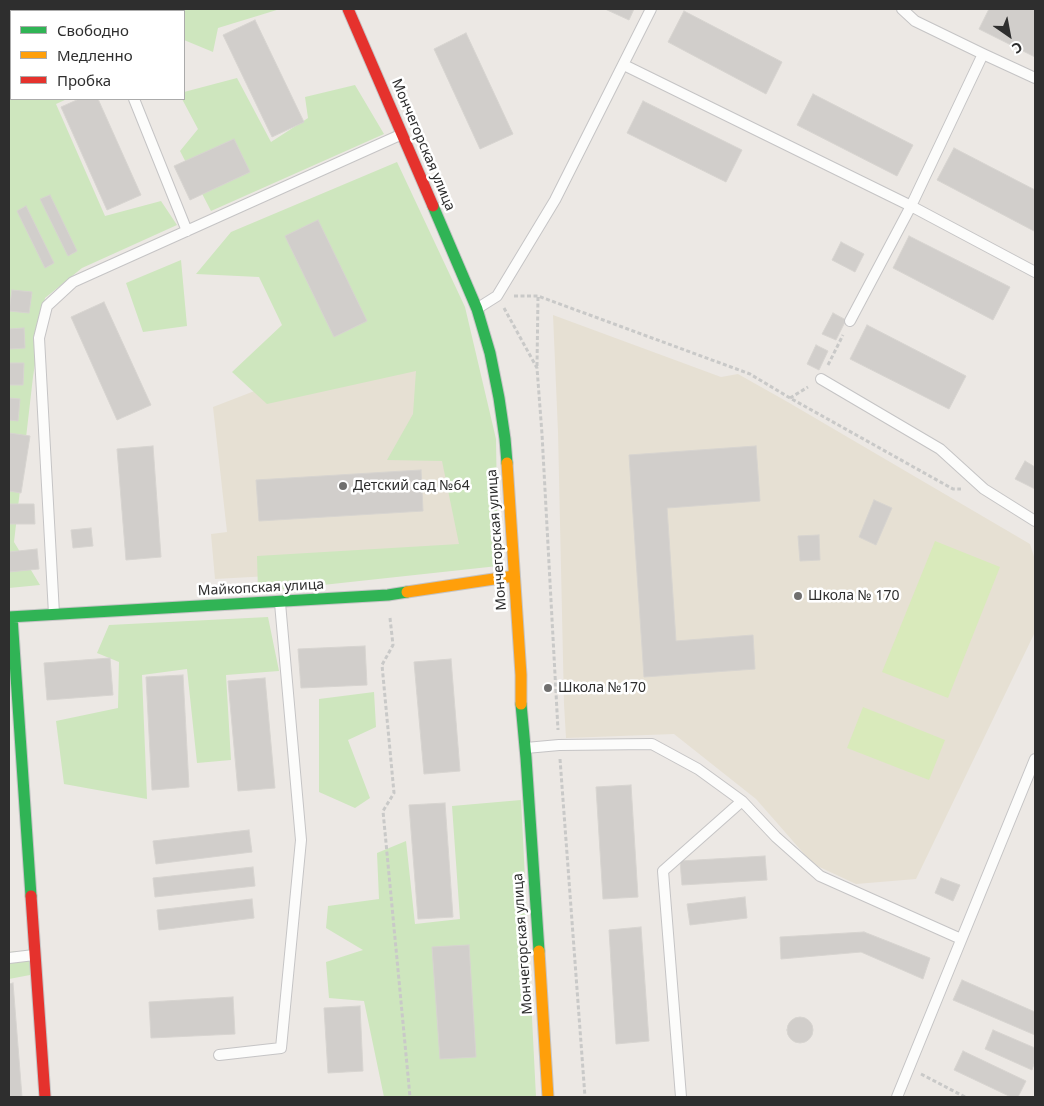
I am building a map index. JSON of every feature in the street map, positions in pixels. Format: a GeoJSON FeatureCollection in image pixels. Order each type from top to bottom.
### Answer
{"type":"FeatureCollection","features":[{"type":"Feature","properties":{"kind":"street","name":"Мончегорская улица"},"geometry":{"type":"LineString","coordinates":[[348,9],[477,309],[490,353],[500,398],[521,675],[521,700],[548,1097]]}},
{"type":"Feature","properties":{"kind":"street","name":"Майкопская улица"},"geometry":{"type":"LineString","coordinates":[[11,617],[388,595],[514,576]]}},
{"type":"Feature","properties":{"kind":"street"},"geometry":{"type":"LineString","coordinates":[[11,617],[45,1097]]}},
{"type":"Feature","properties":{"kind":"lane"},"geometry":{"type":"LineString","coordinates":[[477,309],[497,296],[555,200],[651,9]]}},
{"type":"Feature","properties":{"kind":"lane"},"geometry":{"type":"LineString","coordinates":[[902,9],[915,21],[1035,78]]}},
{"type":"Feature","properties":{"kind":"lane"},"geometry":{"type":"LineString","coordinates":[[850,321],[911,206],[983,54]]}},
{"type":"Feature","properties":{"kind":"lane"},"geometry":{"type":"LineString","coordinates":[[624,65],[911,206],[1035,272]]}},
{"type":"Feature","properties":{"kind":"lane"},"geometry":{"type":"LineString","coordinates":[[134,100],[187,231]]}},
{"type":"Feature","properties":{"kind":"lane"},"geometry":{"type":"LineString","coordinates":[[54,615],[39,338],[46,306],[73,282],[402,134]]}},
{"type":"Feature","properties":{"kind":"lane"},"geometry":{"type":"LineString","coordinates":[[821,379],[940,450],[984,489],[1035,521]]}},
{"type":"Feature","properties":{"kind":"lane"},"geometry":{"type":"LineString","coordinates":[[220,1054],[281,1048],[301,840],[280,602]]}},
{"type":"Feature","properties":{"kind":"lane"},"geometry":{"type":"LineString","coordinates":[[525,748],[559,745],[652,744],[698,769],[742,801],[776,837],[820,876],[961,939]]}},
{"type":"Feature","properties":{"kind":"lane"},"geometry":{"type":"LineString","coordinates":[[897,1097],[1035,759]]}},
{"type":"Feature","properties":{"kind":"lane"},"geometry":{"type":"LineString","coordinates":[[681,1097],[663,872],[742,801]]}},
{"type":"Feature","properties":{"kind":"lane"},"geometry":{"type":"LineString","coordinates":[[9,958],[35,955]]}},
{"type":"Feature","properties":{"kind":"path"},"geometry":{"type":"LineString","coordinates":[[497,296],[538,296],[750,374],[953,489],[984,489]]}},
{"type":"Feature","properties":{"kind":"path"},"geometry":{"type":"LineString","coordinates":[[537,368],[538,296]]}},
{"type":"Feature","properties":{"kind":"path"},"geometry":{"type":"LineString","coordinates":[[388,595],[393,646],[382,665],[394,793],[383,811],[410,1097]]}},
{"type":"Feature","properties":{"kind":"path"},"geometry":{"type":"LineString","coordinates":[[909,1068],[965,1097]]}},
{"type":"Feature","properties":{"kind":"shaded area","name":"Школа № 170"},"geometry":{"type":"Polygon","coordinates":[[[553,315],[721,377],[738,374],[1030,544],[1035,560],[1035,632],[916,879],[856,884],[813,864],[756,799],[674,734],[566,738],[553,315]]]}},
{"type":"Feature","properties":{"kind":"shaded area","name":"Детский сад №64"},"geometry":{"type":"Polygon","coordinates":[[[426,325],[470,565],[215,579],[211,534],[227,532],[213,407],[426,325]]]}},
{"type":"Feature","properties":{"kind":"green space"},"geometry":{"type":"Polygon","coordinates":[[[9,9],[90,9],[10,10],[10,100],[65,100],[56,104],[105,216],[161,201],[177,225],[82,268],[45,298],[33,377],[14,542],[40,585],[9,588],[9,9]]]}},
{"type":"Feature","properties":{"kind":"green space"},"geometry":{"type":"Polygon","coordinates":[[[280,9],[218,28],[213,52],[185,40],[185,10],[134,10],[280,9]]]}},
{"type":"Feature","properties":{"kind":"green space"},"geometry":{"type":"Polygon","coordinates":[[[237,78],[271,142],[308,118],[305,97],[355,85],[384,134],[211,211],[180,151],[198,129],[183,100],[185,100],[185,92],[237,78]]]}},
{"type":"Feature","properties":{"kind":"green space"},"geometry":{"type":"Polygon","coordinates":[[[397,162],[465,307],[496,439],[498,566],[258,592],[257,556],[459,544],[442,461],[387,460],[413,414],[416,371],[267,404],[232,372],[282,325],[259,277],[196,274],[231,232],[397,162]]]}},
{"type":"Feature","properties":{"kind":"green space"},"geometry":{"type":"Polygon","coordinates":[[[181,260],[187,326],[143,332],[126,283],[181,260]]]}},
{"type":"Feature","properties":{"kind":"green space"},"geometry":{"type":"Polygon","coordinates":[[[935,541],[1000,567],[948,698],[882,672],[935,541]]]}},
{"type":"Feature","properties":{"kind":"green space"},"geometry":{"type":"Polygon","coordinates":[[[268,617],[279,671],[226,675],[231,760],[197,763],[187,669],[142,675],[147,799],[64,784],[56,721],[118,708],[119,662],[97,653],[109,625],[268,617]]]}},
{"type":"Feature","properties":{"kind":"green space"},"geometry":{"type":"Polygon","coordinates":[[[374,692],[376,727],[348,740],[370,798],[355,808],[319,792],[319,699],[374,692]]]}},
{"type":"Feature","properties":{"kind":"green space"},"geometry":{"type":"Polygon","coordinates":[[[863,707],[945,740],[929,780],[847,748],[863,707]]]}},
{"type":"Feature","properties":{"kind":"green space"},"geometry":{"type":"Polygon","coordinates":[[[521,800],[536,1097],[384,1097],[364,1001],[329,998],[326,962],[363,950],[326,928],[328,906],[379,899],[377,853],[406,841],[415,924],[460,919],[452,806],[521,800]]]}},
{"type":"Feature","properties":{"kind":"green space"},"geometry":{"type":"Polygon","coordinates":[[[31,950],[30,975],[9,979],[9,952],[31,950]]]}},
{"type":"Feature","properties":{"kind":"building"},"geometry":{"type":"Polygon","coordinates":[[[9,9],[37,9],[10,10],[9,24],[9,9]]]}},
{"type":"Feature","properties":{"kind":"building"},"geometry":{"type":"Polygon","coordinates":[[[605,9],[634,9],[629,20],[605,9]]]}},
{"type":"Feature","properties":{"kind":"building"},"geometry":{"type":"Polygon","coordinates":[[[989,9],[1035,9],[1035,57],[979,29],[989,9]]]}},
{"type":"Feature","properties":{"kind":"building"},"geometry":{"type":"Polygon","coordinates":[[[684,11],[782,62],[766,94],[668,42],[684,11]]]}},
{"type":"Feature","properties":{"kind":"building"},"geometry":{"type":"Polygon","coordinates":[[[255,20],[304,122],[272,137],[223,35],[255,20]]]}},
{"type":"Feature","properties":{"kind":"building"},"geometry":{"type":"Polygon","coordinates":[[[466,33],[513,134],[480,149],[434,49],[466,33]]]}},
{"type":"Feature","properties":{"kind":"building"},"geometry":{"type":"Polygon","coordinates":[[[10,34],[9,56],[9,35],[10,34]]]}},
{"type":"Feature","properties":{"kind":"building"},"geometry":{"type":"Polygon","coordinates":[[[813,94],[913,145],[897,176],[797,125],[813,94]]]}},
{"type":"Feature","properties":{"kind":"building"},"geometry":{"type":"Polygon","coordinates":[[[77,100],[98,100],[141,195],[107,210],[61,107],[77,100]]]}},
{"type":"Feature","properties":{"kind":"building"},"geometry":{"type":"Polygon","coordinates":[[[643,101],[742,150],[726,182],[627,133],[643,101]]]}},
{"type":"Feature","properties":{"kind":"building"},"geometry":{"type":"Polygon","coordinates":[[[234,139],[250,172],[190,200],[174,166],[234,139]]]}},
{"type":"Feature","properties":{"kind":"building"},"geometry":{"type":"Polygon","coordinates":[[[954,148],[1035,190],[1034,231],[937,180],[954,148]]]}},
{"type":"Feature","properties":{"kind":"building"},"geometry":{"type":"Polygon","coordinates":[[[50,195],[77,251],[68,256],[40,199],[50,195]]]}},
{"type":"Feature","properties":{"kind":"building"},"geometry":{"type":"Polygon","coordinates":[[[26,206],[54,263],[45,268],[17,211],[26,206]]]}},
{"type":"Feature","properties":{"kind":"building"},"geometry":{"type":"Polygon","coordinates":[[[318,220],[367,321],[334,337],[285,236],[318,220]]]}},
{"type":"Feature","properties":{"kind":"building"},"geometry":{"type":"Polygon","coordinates":[[[909,236],[1010,287],[993,320],[893,268],[909,236]]]}},
{"type":"Feature","properties":{"kind":"building"},"geometry":{"type":"Polygon","coordinates":[[[841,242],[864,254],[855,272],[832,260],[841,242]]]}},
{"type":"Feature","properties":{"kind":"building"},"geometry":{"type":"Polygon","coordinates":[[[12,290],[32,292],[29,313],[9,311],[12,290]]]}},
{"type":"Feature","properties":{"kind":"building"},"geometry":{"type":"Polygon","coordinates":[[[104,302],[151,405],[117,420],[71,317],[104,302]]]}},
{"type":"Feature","properties":{"kind":"building"},"geometry":{"type":"Polygon","coordinates":[[[833,313],[846,320],[836,340],[822,334],[833,313]]]}},
{"type":"Feature","properties":{"kind":"building"},"geometry":{"type":"Polygon","coordinates":[[[867,325],[966,376],[949,409],[850,359],[867,325]]]}},
{"type":"Feature","properties":{"kind":"building"},"geometry":{"type":"Polygon","coordinates":[[[24,328],[25,348],[9,349],[9,329],[24,328]]]}},
{"type":"Feature","properties":{"kind":"building"},"geometry":{"type":"Polygon","coordinates":[[[816,345],[828,351],[819,370],[807,364],[816,345]]]}},
{"type":"Feature","properties":{"kind":"building"},"geometry":{"type":"Polygon","coordinates":[[[9,363],[24,363],[23,385],[9,385],[9,363]]]}},
{"type":"Feature","properties":{"kind":"building"},"geometry":{"type":"Polygon","coordinates":[[[9,398],[20,399],[18,421],[9,420],[9,398]]]}},
{"type":"Feature","properties":{"kind":"building"},"geometry":{"type":"Polygon","coordinates":[[[9,433],[30,436],[21,493],[9,491],[9,433]]]}},
{"type":"Feature","properties":{"kind":"building"},"geometry":{"type":"Polygon","coordinates":[[[153,446],[161,557],[126,560],[117,449],[153,446]]]}},
{"type":"Feature","properties":{"kind":"building"},"geometry":{"type":"Polygon","coordinates":[[[756,446],[760,501],[667,508],[676,641],[753,635],[755,669],[644,677],[629,455],[756,446]]]}},
{"type":"Feature","properties":{"kind":"building"},"geometry":{"type":"Polygon","coordinates":[[[1025,461],[1035,467],[1035,489],[1015,479],[1025,461]]]}},
{"type":"Feature","properties":{"kind":"building"},"geometry":{"type":"Polygon","coordinates":[[[421,470],[423,511],[259,521],[256,480],[421,470]]]}},
{"type":"Feature","properties":{"kind":"building"},"geometry":{"type":"Polygon","coordinates":[[[874,500],[892,508],[876,545],[859,537],[874,500]]]}},
{"type":"Feature","properties":{"kind":"building"},"geometry":{"type":"Polygon","coordinates":[[[9,504],[34,504],[35,524],[9,524],[9,504]]]}},
{"type":"Feature","properties":{"kind":"building"},"geometry":{"type":"Polygon","coordinates":[[[91,528],[93,546],[73,548],[71,530],[91,528]]]}},
{"type":"Feature","properties":{"kind":"building"},"geometry":{"type":"Polygon","coordinates":[[[819,535],[820,560],[800,561],[798,536],[819,535]]]}},
{"type":"Feature","properties":{"kind":"building"},"geometry":{"type":"Polygon","coordinates":[[[37,549],[39,569],[9,572],[9,552],[37,549]]]}},
{"type":"Feature","properties":{"kind":"building"},"geometry":{"type":"Polygon","coordinates":[[[365,646],[367,685],[301,688],[298,649],[365,646]]]}},
{"type":"Feature","properties":{"kind":"building"},"geometry":{"type":"Polygon","coordinates":[[[110,658],[113,695],[47,700],[44,663],[110,658]]]}},
{"type":"Feature","properties":{"kind":"building"},"geometry":{"type":"Polygon","coordinates":[[[451,659],[460,771],[424,774],[414,662],[451,659]]]}},
{"type":"Feature","properties":{"kind":"building"},"geometry":{"type":"Polygon","coordinates":[[[183,675],[189,787],[152,790],[146,677],[183,675]]]}},
{"type":"Feature","properties":{"kind":"building"},"geometry":{"type":"Polygon","coordinates":[[[265,678],[275,788],[238,791],[228,681],[265,678]]]}},
{"type":"Feature","properties":{"kind":"building"},"geometry":{"type":"Polygon","coordinates":[[[631,785],[638,897],[603,899],[596,787],[631,785]]]}},
{"type":"Feature","properties":{"kind":"building"},"geometry":{"type":"Polygon","coordinates":[[[445,803],[453,917],[418,919],[409,805],[445,803]]]}},
{"type":"Feature","properties":{"kind":"building"},"geometry":{"type":"Polygon","coordinates":[[[249,830],[252,852],[156,864],[153,841],[249,830]]]}},
{"type":"Feature","properties":{"kind":"building"},"geometry":{"type":"Polygon","coordinates":[[[765,856],[767,880],[682,885],[680,861],[765,856]]]}},
{"type":"Feature","properties":{"kind":"building"},"geometry":{"type":"Polygon","coordinates":[[[253,867],[255,886],[155,897],[153,878],[253,867]]]}},
{"type":"Feature","properties":{"kind":"building"},"geometry":{"type":"Polygon","coordinates":[[[941,878],[960,885],[953,901],[935,893],[941,878]]]}},
{"type":"Feature","properties":{"kind":"building"},"geometry":{"type":"Polygon","coordinates":[[[745,897],[747,918],[690,925],[687,904],[745,897]]]}},
{"type":"Feature","properties":{"kind":"building"},"geometry":{"type":"Polygon","coordinates":[[[252,899],[254,918],[159,930],[157,910],[252,899]]]}},
{"type":"Feature","properties":{"kind":"building"},"geometry":{"type":"Polygon","coordinates":[[[641,927],[649,1041],[616,1044],[609,930],[641,927]]]}},
{"type":"Feature","properties":{"kind":"building"},"geometry":{"type":"Polygon","coordinates":[[[864,932],[930,958],[923,979],[861,952],[781,959],[780,937],[864,932]]]}},
{"type":"Feature","properties":{"kind":"building"},"geometry":{"type":"Polygon","coordinates":[[[469,945],[476,1057],[440,1059],[432,947],[469,945]]]}},
{"type":"Feature","properties":{"kind":"building"},"geometry":{"type":"Polygon","coordinates":[[[962,980],[1035,1012],[1035,1035],[953,1000],[962,980]]]}},
{"type":"Feature","properties":{"kind":"building"},"geometry":{"type":"Polygon","coordinates":[[[13,983],[22,1097],[9,1097],[9,984],[13,983]]]}},
{"type":"Feature","properties":{"kind":"building"},"geometry":{"type":"Polygon","coordinates":[[[233,997],[235,1034],[151,1038],[149,1002],[233,997]]]}},
{"type":"Feature","properties":{"kind":"building"},"geometry":{"type":"Polygon","coordinates":[[[360,1006],[363,1071],[328,1073],[324,1008],[360,1006]]]}},
{"type":"Feature","properties":{"kind":"building"},"geometry":{"type":"Polygon","coordinates":[[[800,1017],[809,1021],[813,1030],[809,1039],[800,1043],[791,1039],[787,1030],[791,1021],[800,1017]]]}},
{"type":"Feature","properties":{"kind":"building"},"geometry":{"type":"Polygon","coordinates":[[[993,1030],[1035,1048],[1035,1061],[1032,1070],[985,1049],[993,1030]]]}},
{"type":"Feature","properties":{"kind":"building"},"geometry":{"type":"Polygon","coordinates":[[[963,1051],[1026,1081],[1018,1097],[1011,1097],[954,1070],[963,1051]]]}},
{"type":"Feature","properties":{"kind":"traffic: fast"},"geometry":{"type":"LineString","coordinates":[[433,206],[477,309],[490,353],[499,398],[507,463]]}},
{"type":"Feature","properties":{"kind":"traffic: fast"},"geometry":{"type":"LineString","coordinates":[[9,617],[388,595],[407,592]]}},
{"type":"Feature","properties":{"kind":"traffic: fast"},"geometry":{"type":"LineString","coordinates":[[12,617],[31,896]]}},
{"type":"Feature","properties":{"kind":"traffic: fast"},"geometry":{"type":"LineString","coordinates":[[521,704],[539,951]]}},
{"type":"Feature","properties":{"kind":"traffic: slow"},"geometry":{"type":"LineString","coordinates":[[507,463],[521,675],[521,704]]}},
{"type":"Feature","properties":{"kind":"traffic: slow"},"geometry":{"type":"LineString","coordinates":[[407,592],[514,576]]}},
{"type":"Feature","properties":{"kind":"traffic: slow"},"geometry":{"type":"LineString","coordinates":[[539,951],[548,1097]]}},
{"type":"Feature","properties":{"kind":"traffic: jam"},"geometry":{"type":"LineString","coordinates":[[348,9],[433,206]]}},
{"type":"Feature","properties":{"kind":"traffic: jam"},"geometry":{"type":"LineString","coordinates":[[31,896],[45,1097]]}},
{"type":"Feature","properties":{"kind":"place","name":"Детский сад №64"},"geometry":{"type":"Point","coordinates":[343,486]}},
{"type":"Feature","properties":{"kind":"place","name":"Школа № 170"},"geometry":{"type":"Point","coordinates":[798,596]}},
{"type":"Feature","properties":{"kind":"place","name":"Школа №170"},"geometry":{"type":"Point","coordinates":[548,688]}}]}
